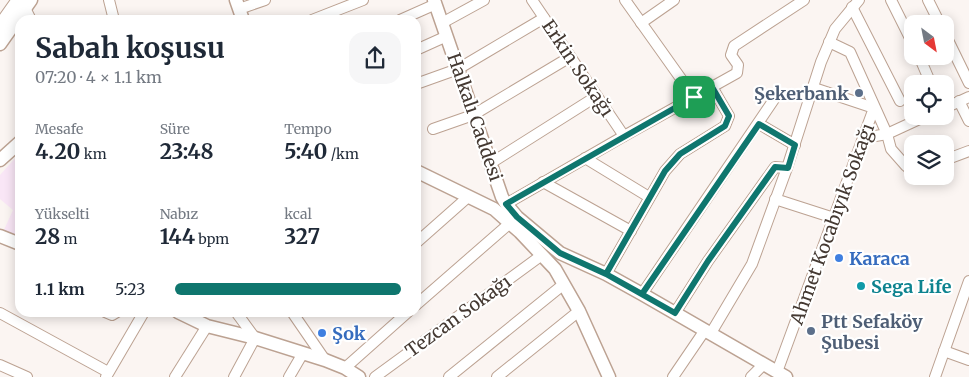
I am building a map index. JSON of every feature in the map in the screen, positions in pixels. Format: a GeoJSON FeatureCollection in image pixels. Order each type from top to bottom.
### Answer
{"type":"FeatureCollection","features":[{"type":"Feature","properties":{"kind":"highway"},"geometry":{"type":"LineString","coordinates":[[16,15],[27,7]]}},
{"type":"Feature","properties":{"kind":"highway"},"geometry":{"type":"LineString","coordinates":[[0,27],[15,16]]}},
{"type":"Feature","properties":{"kind":"main road","name":"Halkalı Caddesi"},"geometry":{"type":"LineString","coordinates":[[435,2],[504,201],[517,217],[560,253],[606,274],[782,374]]}},
{"type":"Feature","properties":{"kind":"main road"},"geometry":{"type":"LineString","coordinates":[[0,44],[15,23]]}},
{"type":"Feature","properties":{"kind":"main road"},"geometry":{"type":"LineString","coordinates":[[0,160],[15,146]]}},
{"type":"Feature","properties":{"kind":"main road"},"geometry":{"type":"LineString","coordinates":[[421,174],[490,207],[510,223],[555,269],[579,311],[607,376]]}},
{"type":"Feature","properties":{"kind":"main road"},"geometry":{"type":"LineString","coordinates":[[490,207],[504,201]]}},
{"type":"Feature","properties":{"kind":"main road"},"geometry":{"type":"LineString","coordinates":[[1,240],[15,243]]}},
{"type":"Feature","properties":{"kind":"main road"},"geometry":{"type":"LineString","coordinates":[[188,317],[207,326],[255,338],[325,360],[345,368],[359,377]]}},
{"type":"Feature","properties":{"kind":"street"},"geometry":{"type":"LineString","coordinates":[[108,0],[112,15]]}},
{"type":"Feature","properties":{"kind":"street"},"geometry":{"type":"LineString","coordinates":[[239,10],[265,0]]}},
{"type":"Feature","properties":{"kind":"street"},"geometry":{"type":"LineString","coordinates":[[325,15],[363,0]]}},
{"type":"Feature","properties":{"kind":"street"},"geometry":{"type":"LineString","coordinates":[[442,23],[484,0]]}},
{"type":"Feature","properties":{"kind":"street","name":"Erkin Sokağı"},"geometry":{"type":"LineString","coordinates":[[532,0],[624,136]]}},
{"type":"Feature","properties":{"kind":"street"},"geometry":{"type":"LineString","coordinates":[[625,0],[694,97]]}},
{"type":"Feature","properties":{"kind":"street"},"geometry":{"type":"LineString","coordinates":[[641,23],[674,0]]}},
{"type":"Feature","properties":{"kind":"street"},"geometry":{"type":"LineString","coordinates":[[504,201],[543,182],[737,73],[738,65],[731,55],[734,46],[804,0]]}},
{"type":"Feature","properties":{"kind":"street"},"geometry":{"type":"LineString","coordinates":[[891,0],[904,26]]}},
{"type":"Feature","properties":{"kind":"street"},"geometry":{"type":"LineString","coordinates":[[928,0],[936,15]]}},
{"type":"Feature","properties":{"kind":"street"},"geometry":{"type":"LineString","coordinates":[[410,15],[435,2]]}},
{"type":"Feature","properties":{"kind":"street"},"geometry":{"type":"LineString","coordinates":[[673,377],[700,339],[708,331],[752,264],[788,168],[821,62],[834,29],[856,4],[900,101]]}},
{"type":"Feature","properties":{"kind":"street"},"geometry":{"type":"LineString","coordinates":[[421,82],[458,69],[544,18]]}},
{"type":"Feature","properties":{"kind":"street"},"geometry":{"type":"LineString","coordinates":[[421,48],[447,36]]}},
{"type":"Feature","properties":{"kind":"street"},"geometry":{"type":"LineString","coordinates":[[829,42],[850,52],[887,134],[891,149],[904,164]]}},
{"type":"Feature","properties":{"kind":"street"},"geometry":{"type":"LineString","coordinates":[[954,52],[969,83]]}},
{"type":"Feature","properties":{"kind":"street"},"geometry":{"type":"LineString","coordinates":[[433,129],[473,115],[570,57]]}},
{"type":"Feature","properties":{"kind":"street"},"geometry":{"type":"LineString","coordinates":[[606,274],[665,171],[680,154],[725,126],[729,116],[712,87]]}},
{"type":"Feature","properties":{"kind":"street","name":"Ahmet Kocabıyık Sokağı"},"geometry":{"type":"LineString","coordinates":[[782,374],[834,218],[874,108],[814,88]]}},
{"type":"Feature","properties":{"kind":"street"},"geometry":{"type":"LineString","coordinates":[[491,163],[597,96]]}},
{"type":"Feature","properties":{"kind":"street"},"geometry":{"type":"LineString","coordinates":[[642,294],[777,96]]}},
{"type":"Feature","properties":{"kind":"street"},"geometry":{"type":"LineString","coordinates":[[954,104],[969,97]]}},
{"type":"Feature","properties":{"kind":"street"},"geometry":{"type":"LineString","coordinates":[[959,102],[969,121]]}},
{"type":"Feature","properties":{"kind":"street"},"geometry":{"type":"LineString","coordinates":[[759,124],[795,145]]}},
{"type":"Feature","properties":{"kind":"street"},"geometry":{"type":"LineString","coordinates":[[864,138],[887,134],[906,125]]}},
{"type":"Feature","properties":{"kind":"street"},"geometry":{"type":"LineString","coordinates":[[954,157],[969,151]]}},
{"type":"Feature","properties":{"kind":"street"},"geometry":{"type":"LineString","coordinates":[[585,158],[649,197]]}},
{"type":"Feature","properties":{"kind":"street"},"geometry":{"type":"LineString","coordinates":[[675,313],[708,261],[775,167],[788,168]]}},
{"type":"Feature","properties":{"kind":"street"},"geometry":{"type":"LineString","coordinates":[[543,182],[631,231]]}},
{"type":"Feature","properties":{"kind":"street"},"geometry":{"type":"LineString","coordinates":[[421,239],[468,197]]}},
{"type":"Feature","properties":{"kind":"street"},"geometry":{"type":"LineString","coordinates":[[775,199],[834,218]]}},
{"type":"Feature","properties":{"kind":"street"},"geometry":{"type":"LineString","coordinates":[[421,301],[510,223]]}},
{"type":"Feature","properties":{"kind":"street","name":"Tezcan Sokağı"},"geometry":{"type":"LineString","coordinates":[[375,377],[542,255]]}},
{"type":"Feature","properties":{"kind":"street"},"geometry":{"type":"LineString","coordinates":[[935,377],[969,281]]}},
{"type":"Feature","properties":{"kind":"street"},"geometry":{"type":"LineString","coordinates":[[449,377],[564,284]]}},
{"type":"Feature","properties":{"kind":"street"},"geometry":{"type":"LineString","coordinates":[[497,377],[579,311]]}},
{"type":"Feature","properties":{"kind":"street"},"geometry":{"type":"LineString","coordinates":[[0,312],[15,316]]}},
{"type":"Feature","properties":{"kind":"street"},"geometry":{"type":"LineString","coordinates":[[20,317],[107,375],[141,317]]}},
{"type":"Feature","properties":{"kind":"street"},"geometry":{"type":"LineString","coordinates":[[234,377],[255,338],[240,317]]}},
{"type":"Feature","properties":{"kind":"street"},"geometry":{"type":"LineString","coordinates":[[295,317],[325,360]]}},
{"type":"Feature","properties":{"kind":"street"},"geometry":{"type":"LineString","coordinates":[[345,368],[402,317]]}},
{"type":"Feature","properties":{"kind":"street"},"geometry":{"type":"LineString","coordinates":[[175,377],[207,326]]}},
{"type":"Feature","properties":{"kind":"street"},"geometry":{"type":"LineString","coordinates":[[944,351],[969,360]]}},
{"type":"Feature","properties":{"kind":"street"},"geometry":{"type":"LineString","coordinates":[[289,377],[303,353]]}},
{"type":"Feature","properties":{"kind":"street"},"geometry":{"type":"LineString","coordinates":[[751,377],[764,364]]}},
{"type":"Feature","properties":{"kind":"street"},"geometry":{"type":"LineString","coordinates":[[0,365],[28,377]]}},
{"type":"Feature","properties":{"kind":"shaded area"},"geometry":{"type":"Polygon","coordinates":[[[15,158],[15,236],[3,232],[13,210],[0,199],[0,175],[15,158]]]}},
{"type":"Feature","properties":{"kind":"place","name":"Şekerbank"},"geometry":{"type":"Point","coordinates":[859,93]}},
{"type":"Feature","properties":{"kind":"place","name":"Karaca"},"geometry":{"type":"Point","coordinates":[839,258]}},
{"type":"Feature","properties":{"kind":"place","name":"Sega Life"},"geometry":{"type":"Point","coordinates":[861,286]}},
{"type":"Feature","properties":{"kind":"place","name":"Ptt Sefaköy Şubesi"},"geometry":{"type":"Point","coordinates":[811,331]}},
{"type":"Feature","properties":{"kind":"place","name":"Şok"},"geometry":{"type":"Point","coordinates":[322,333]}},
{"type":"Feature","properties":{"kind":"route"},"geometry":{"type":"LineString","coordinates":[[694,97],[506,204],[517,217],[560,253],[606,274],[675,313],[708,261],[775,167],[788,168],[795,145],[759,124],[642,294],[606,274],[665,171],[680,154],[725,126],[729,116],[712,87],[694,97]]}}]}
